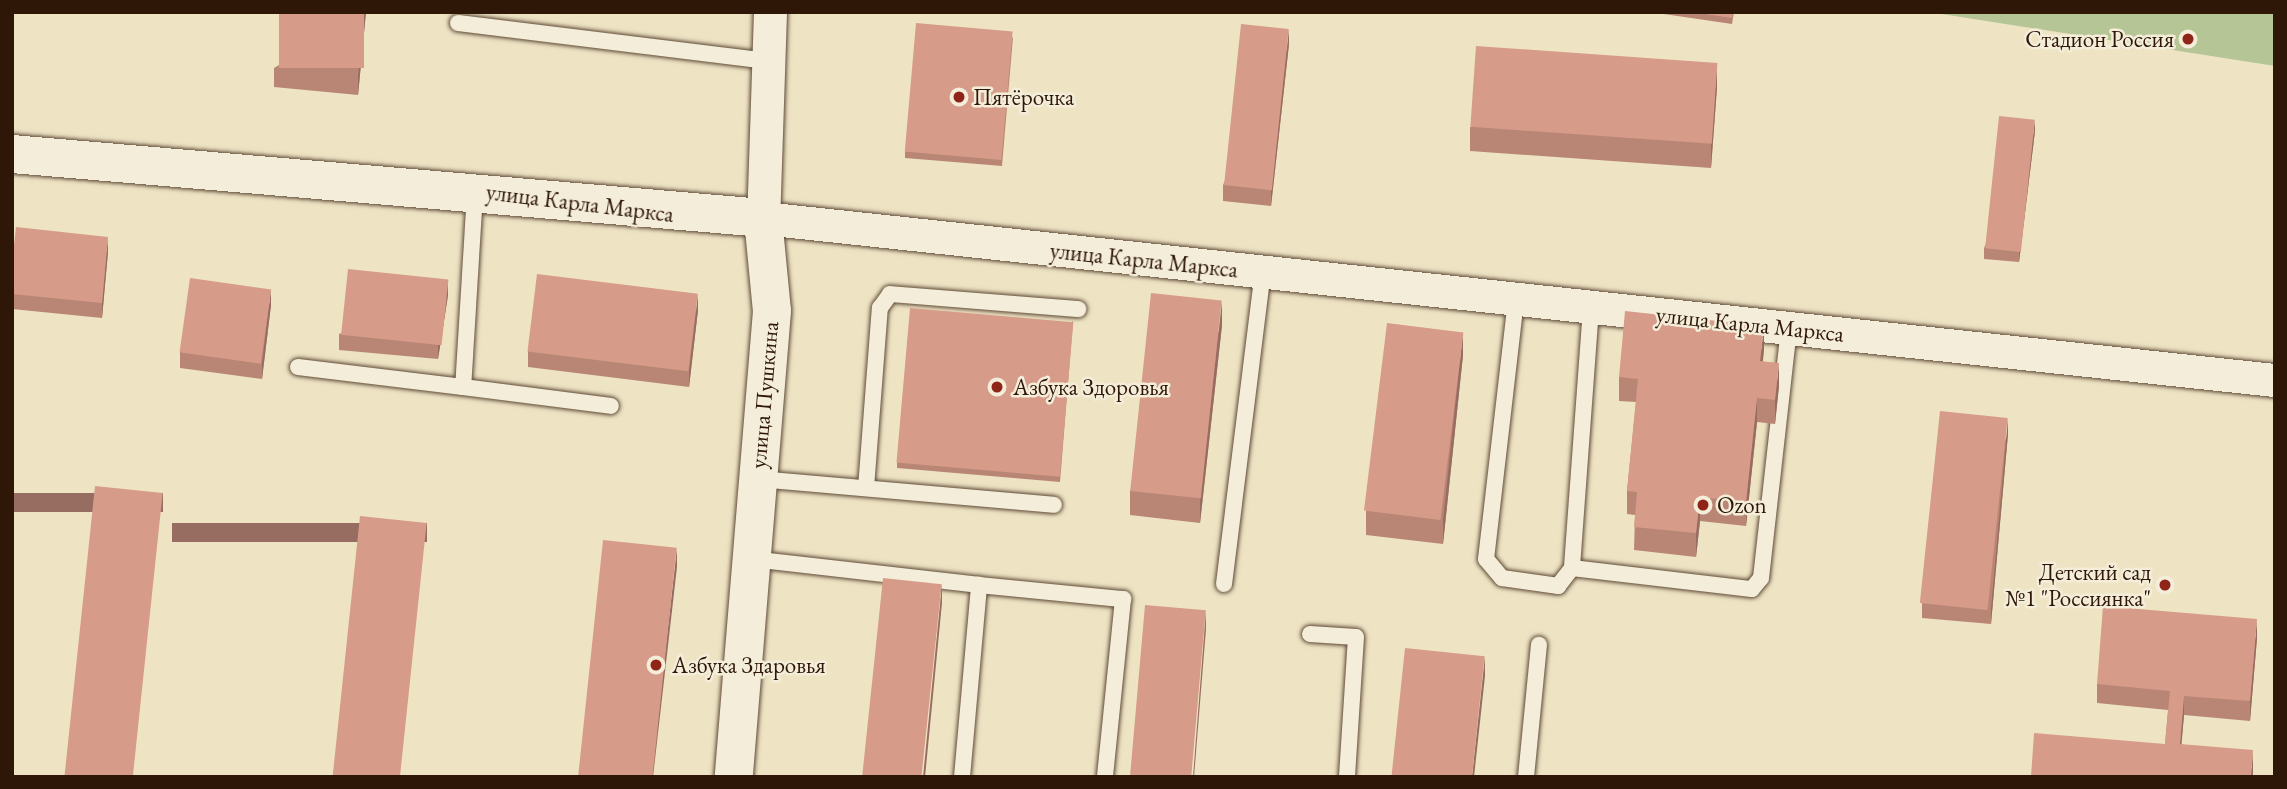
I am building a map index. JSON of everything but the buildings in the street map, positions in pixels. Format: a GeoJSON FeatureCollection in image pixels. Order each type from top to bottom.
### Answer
{"type":"FeatureCollection","features":[{"type":"Feature","properties":{"kind":"street","name":"улица Пушкина"},"geometry":{"type":"LineString","coordinates":[[734,777],[749,559],[772,311],[763,218],[766,61],[770,12]]}},
{"type":"Feature","properties":{"kind":"street","name":"улица Карла Маркса"},"geometry":{"type":"LineString","coordinates":[[12,154],[475,190],[763,218],[2275,380]]}},
{"type":"Feature","properties":{"kind":"lane"},"geometry":{"type":"LineString","coordinates":[[458,23],[766,61]]}},
{"type":"Feature","properties":{"kind":"lane"},"geometry":{"type":"LineString","coordinates":[[463,387],[475,190]]}},
{"type":"Feature","properties":{"kind":"lane"},"geometry":{"type":"LineString","coordinates":[[1224,584],[1263,272]]}},
{"type":"Feature","properties":{"kind":"lane"},"geometry":{"type":"LineString","coordinates":[[866,488],[880,308],[890,294],[1078,309]]}},
{"type":"Feature","properties":{"kind":"lane"},"geometry":{"type":"LineString","coordinates":[[1516,300],[1486,559],[1502,578],[1558,586],[1572,568],[1591,308]]}},
{"type":"Feature","properties":{"kind":"lane"},"geometry":{"type":"LineString","coordinates":[[1572,568],[1759,587],[1789,328]]}},
{"type":"Feature","properties":{"kind":"lane"},"geometry":{"type":"LineString","coordinates":[[298,367],[611,406]]}},
{"type":"Feature","properties":{"kind":"lane"},"geometry":{"type":"LineString","coordinates":[[756,478],[1054,505]]}},
{"type":"Feature","properties":{"kind":"lane"},"geometry":{"type":"LineString","coordinates":[[749,559],[1123,599],[1105,777]]}},
{"type":"Feature","properties":{"kind":"lane"},"geometry":{"type":"LineString","coordinates":[[961,777],[979,585]]}},
{"type":"Feature","properties":{"kind":"lane"},"geometry":{"type":"LineString","coordinates":[[1310,634],[1356,638],[1347,777]]}},
{"type":"Feature","properties":{"kind":"lane"},"geometry":{"type":"LineString","coordinates":[[1526,777],[1539,645]]}},
{"type":"Feature","properties":{"kind":"green space","name":"Стадион Россия"},"geometry":{"type":"Polygon","coordinates":[[[1929,12],[2275,12],[2275,66],[1929,12]]]}},
{"type":"Feature","properties":{"kind":"place","name":"Стадион Россия"},"geometry":{"type":"Point","coordinates":[2188,39]}},
{"type":"Feature","properties":{"kind":"place","name":"Пятёрочка"},"geometry":{"type":"Point","coordinates":[959,97]}},
{"type":"Feature","properties":{"kind":"place","name":"Азбука Здоровья"},"geometry":{"type":"Point","coordinates":[997,387]}},
{"type":"Feature","properties":{"kind":"place","name":"Ozon"},"geometry":{"type":"Point","coordinates":[1703,505]}},
{"type":"Feature","properties":{"kind":"place","name":"Детский сад №1 \"Россиянка\""},"geometry":{"type":"Point","coordinates":[2165,585]}},
{"type":"Feature","properties":{"kind":"place","name":"Азбука Здаровья"},"geometry":{"type":"Point","coordinates":[656,665]}}]}
